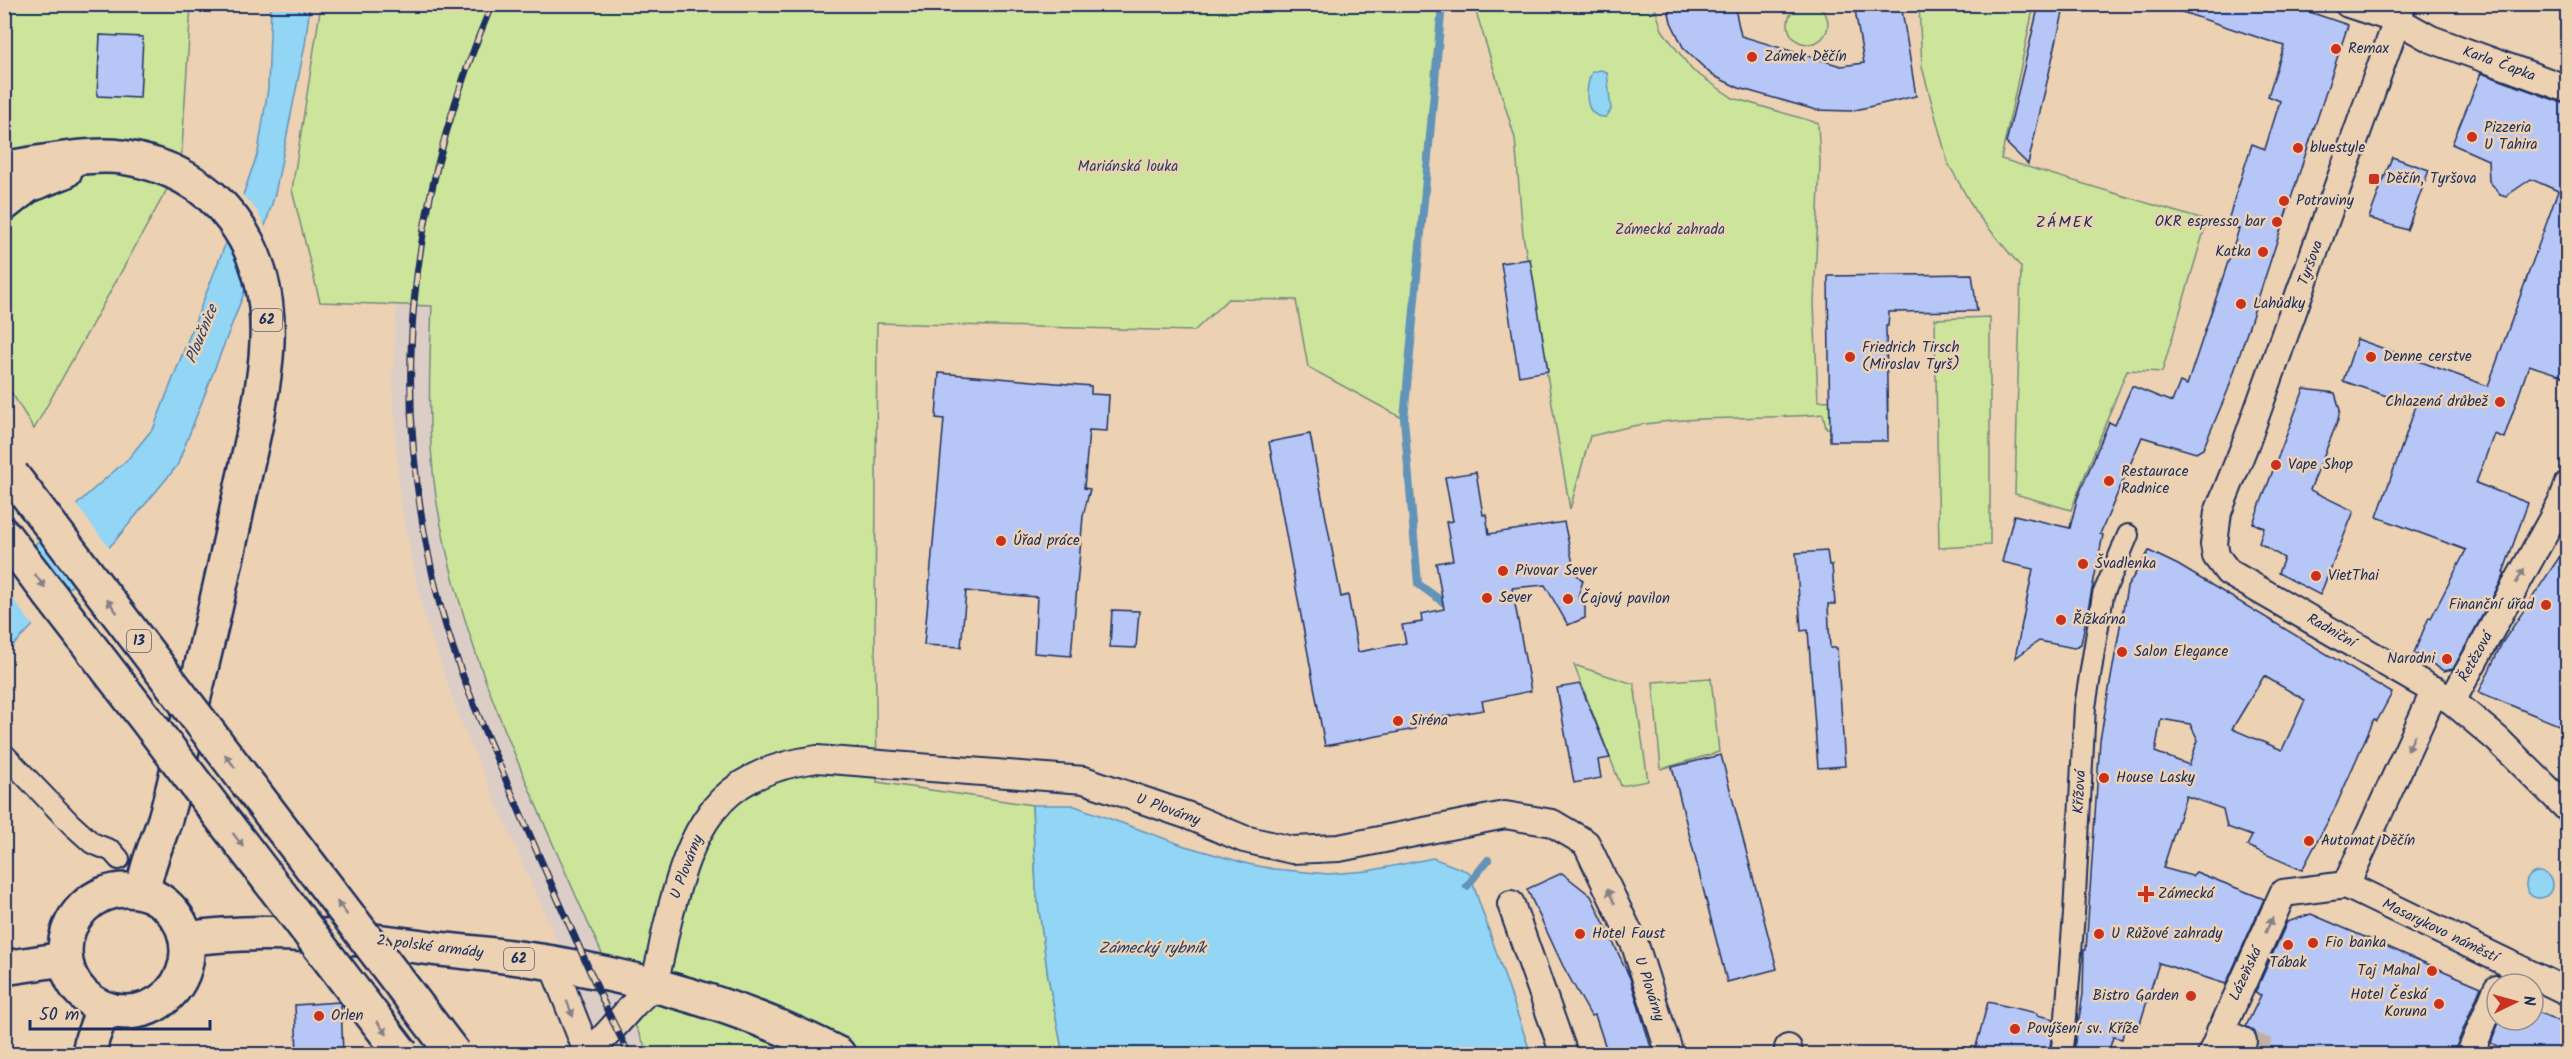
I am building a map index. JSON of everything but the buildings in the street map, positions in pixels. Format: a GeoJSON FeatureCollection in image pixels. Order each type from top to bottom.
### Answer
{"type":"FeatureCollection","features":[{"type":"Feature","properties":{"kind":"main road","name":"62"},"geometry":{"type":"LineString","coordinates":[[4,169],[121,157],[162,168],[204,190],[222,205],[239,227],[255,255],[267,310],[266,363],[223,579],[164,821],[146,870],[143,892]]}},
{"type":"Feature","properties":{"kind":"main road"},"geometry":{"type":"LineString","coordinates":[[4,204],[27,186],[97,158]]}},
{"type":"Feature","properties":{"kind":"main road","name":"13"},"geometry":{"type":"LineString","coordinates":[[7,468],[454,1054]]}},
{"type":"Feature","properties":{"kind":"main road"},"geometry":{"type":"LineString","coordinates":[[4,535],[402,1054]]}},
{"type":"Feature","properties":{"kind":"main road"},"geometry":{"type":"LineString","coordinates":[[121,889],[143,892],[163,902],[178,918],[186,939],[187,955],[184,971],[177,986],[167,998],[147,1010],[125,1013],[103,1009],[84,997],[71,980],[64,959],[66,934],[78,912],[97,896],[121,889]]}},
{"type":"Feature","properties":{"kind":"main road","name":"2. polské armády"},"geometry":{"type":"LineString","coordinates":[[186,939],[242,932],[356,938],[552,963],[652,985],[723,1005],[787,1029],[838,1054]]}},
{"type":"Feature","properties":{"kind":"main road"},"geometry":{"type":"LineString","coordinates":[[4,968],[64,959]]}},
{"type":"Feature","properties":{"kind":"main road"},"geometry":{"type":"LineString","coordinates":[[89,1054],[103,1009]]}},
{"type":"Feature","properties":{"kind":"street"},"geometry":{"type":"LineString","coordinates":[[2348,4],[2400,12]]}},
{"type":"Feature","properties":{"kind":"street","name":"Karla Čapka"},"geometry":{"type":"LineString","coordinates":[[2400,12],[2431,39],[2568,89]]}},
{"type":"Feature","properties":{"kind":"street","name":"Tyršova"},"geometry":{"type":"LineString","coordinates":[[2216,556],[2215,528],[2218,512],[2247,440],[2400,12]]}},
{"type":"Feature","properties":{"kind":"street","name":"Řetězová"},"geometry":{"type":"LineString","coordinates":[[2443,695],[2562,501],[2568,485]]}},
{"type":"Feature","properties":{"kind":"street","name":"Křížová"},"geometry":{"type":"LineString","coordinates":[[2061,1054],[2074,914],[2085,707],[2103,594],[2128,535]]}},
{"type":"Feature","properties":{"kind":"street","name":"Radniční"},"geometry":{"type":"LineString","coordinates":[[2216,556],[2228,572],[2443,695]]}},
{"type":"Feature","properties":{"kind":"street"},"geometry":{"type":"LineString","coordinates":[[2346,885],[2443,695],[2557,785],[2568,809]]}},
{"type":"Feature","properties":{"kind":"street"},"geometry":{"type":"LineString","coordinates":[[4,754],[92,843],[116,855]]}},
{"type":"Feature","properties":{"kind":"street","name":"U Plovárny"},"geometry":{"type":"LineString","coordinates":[[652,985],[678,886],[691,848],[713,807],[735,787],[760,773],[789,763],[817,759],[1084,780],[1190,816],[1244,839],[1292,850],[1339,848],[1505,815],[1552,823],[1586,843],[1635,945],[1670,1054]]}},
{"type":"Feature","properties":{"kind":"street","name":"Lázeňská"},"geometry":{"type":"LineString","coordinates":[[2224,1042],[2283,893],[2346,885]]}},
{"type":"Feature","properties":{"kind":"street","name":"Masarykovo náměstí"},"geometry":{"type":"LineString","coordinates":[[2346,885],[2499,972]]}},
{"type":"Feature","properties":{"kind":"street"},"geometry":{"type":"LineString","coordinates":[[1511,904],[1564,1054]]}},
{"type":"Feature","properties":{"kind":"street"},"geometry":{"type":"LineString","coordinates":[[552,963],[588,1054],[652,985]]}},
{"type":"Feature","properties":{"kind":"street","name":"Masarykovo náměstí"},"geometry":{"type":"LineString","coordinates":[[2545,986],[2568,992]]}},
{"type":"Feature","properties":{"kind":"street"},"geometry":{"type":"LineString","coordinates":[[2470,1054],[2485,1018]]}},
{"type":"Feature","properties":{"kind":"shaded area"},"geometry":{"type":"Polygon","coordinates":[[[513,5],[436,495],[458,603],[494,707],[624,1004],[649,1054],[609,1054],[591,1019],[460,720],[423,612],[400,500],[392,382],[399,265],[513,5]]]}},
{"type":"Feature","properties":{"kind":"green space"},"geometry":{"type":"Polygon","coordinates":[[[1808,4],[1816,5],[1822,10],[1827,16],[1827,32],[1822,38],[1816,43],[1808,44],[1800,43],[1794,38],[1789,32],[1788,24],[1789,16],[1794,10],[1800,5],[1808,4]]]}},
{"type":"Feature","properties":{"kind":"green space"},"geometry":{"type":"Polygon","coordinates":[[[5,5],[191,5],[181,164],[34,429],[5,382],[5,5]]]}},
{"type":"Feature","properties":{"kind":"green space","name":"Mariánská louka"},"geometry":{"type":"Polygon","coordinates":[[[321,5],[1442,5],[1404,419],[1308,367],[1296,300],[1228,299],[1194,331],[877,323],[875,633],[877,782],[1032,805],[1036,887],[1048,977],[1063,1054],[649,1054],[516,759],[483,674],[456,588],[445,543],[433,473],[430,401],[432,306],[320,302],[292,190],[321,5]]]}},
{"type":"Feature","properties":{"kind":"green space","name":"Zámecká zahrada"},"geometry":{"type":"Polygon","coordinates":[[[1474,5],[1654,5],[1662,30],[1692,70],[1733,98],[1818,123],[1820,164],[1814,303],[1818,401],[1888,399],[1888,428],[1826,428],[1823,414],[1662,422],[1590,436],[1570,509],[1523,235],[1515,138],[1474,5]]]}},
{"type":"Feature","properties":{"kind":"green space"},"geometry":{"type":"Polygon","coordinates":[[[1919,5],[2034,5],[2001,159],[2207,221],[2162,372],[2127,370],[2071,510],[2015,494],[2021,267],[1976,213],[1948,163],[1922,67],[1919,5]]]}},
{"type":"Feature","properties":{"kind":"green space"},"geometry":{"type":"Polygon","coordinates":[[[1990,317],[1990,545],[1939,548],[1935,319],[1990,317]]]}},
{"type":"Feature","properties":{"kind":"green space"},"geometry":{"type":"Polygon","coordinates":[[[1574,665],[1634,684],[1648,781],[1621,786],[1574,665]]]}},
{"type":"Feature","properties":{"kind":"green space"},"geometry":{"type":"Polygon","coordinates":[[[1711,678],[1719,752],[1661,769],[1653,682],[1711,678]]]}},
{"type":"Feature","properties":{"kind":"water","name":"Ploučnice"},"geometry":{"type":"Polygon","coordinates":[[[271,5],[310,5],[305,45],[275,194],[244,293],[177,466],[114,542],[5,654],[5,573],[128,459],[154,427],[230,232],[258,152],[268,88],[271,5]]]}},
{"type":"Feature","properties":{"kind":"water"},"geometry":{"type":"Polygon","coordinates":[[[1600,70],[1607,72],[1611,110],[1606,117],[1598,116],[1593,112],[1587,100],[1592,72],[1600,70]]]}},
{"type":"Feature","properties":{"kind":"water","name":"Zámecký rybník"},"geometry":{"type":"Polygon","coordinates":[[[1032,805],[1072,805],[1185,846],[1274,869],[1328,874],[1368,871],[1433,858],[1469,872],[1531,1054],[1063,1054],[1048,977],[1036,887],[1032,805]]]}},
{"type":"Feature","properties":{"kind":"water"},"geometry":{"type":"Polygon","coordinates":[[[2539,872],[2548,876],[2552,885],[2548,894],[2539,898],[2530,894],[2526,885],[2530,876],[2539,872]]]}},
{"type":"Feature","properties":{"kind":"pier"},"geometry":{"type":"Polygon","coordinates":[[[241,193],[257,211],[267,230],[246,294],[239,265],[225,239],[241,193]]]}},
{"type":"Feature","properties":{"kind":"pier"},"geometry":{"type":"Polygon","coordinates":[[[74,502],[111,550],[74,588],[37,538],[74,502]]]}},
{"type":"Feature","properties":{"kind":"pier"},"geometry":{"type":"Polygon","coordinates":[[[31,543],[69,593],[35,628],[4,588],[4,569],[31,543]]]}},
{"type":"Feature","properties":{"kind":"waterway"},"geometry":{"type":"LineString","coordinates":[[1442,4],[1404,419],[1418,584],[1450,607]]}},
{"type":"Feature","properties":{"kind":"waterway"},"geometry":{"type":"LineString","coordinates":[[1467,886],[1488,860]]}},
{"type":"Feature","properties":{"kind":"tunnel"},"geometry":{"type":"LineString","coordinates":[[2243,1041],[2273,1054]]}},
{"type":"Feature","properties":{"kind":"railway"},"geometry":{"type":"LineString","coordinates":[[492,4],[463,78],[441,152],[424,226],[414,300],[411,375],[414,451],[423,527],[447,630],[474,706],[608,1012],[629,1054]]}},
{"type":"Feature","properties":{"kind":"place","name":"Remax"},"geometry":{"type":"Point","coordinates":[2336,49]}},
{"type":"Feature","properties":{"kind":"place","name":"Zámek Děčín"},"geometry":{"type":"Point","coordinates":[1752,57]}},
{"type":"Feature","properties":{"kind":"place","name":"Pizzeria U Tahira"},"geometry":{"type":"Point","coordinates":[2472,137]}},
{"type":"Feature","properties":{"kind":"place","name":"bluestyle"},"geometry":{"type":"Point","coordinates":[2298,148]}},
{"type":"Feature","properties":{"kind":"place","name":"Děčín, Tyršova"},"geometry":{"type":"Point","coordinates":[2374,179]}},
{"type":"Feature","properties":{"kind":"place","name":"Potraviny"},"geometry":{"type":"Point","coordinates":[2284,201]}},
{"type":"Feature","properties":{"kind":"place","name":"OKR espresso bar"},"geometry":{"type":"Point","coordinates":[2277,222]}},
{"type":"Feature","properties":{"kind":"place","name":"Katka"},"geometry":{"type":"Point","coordinates":[2263,252]}},
{"type":"Feature","properties":{"kind":"place","name":"Lahůdky"},"geometry":{"type":"Point","coordinates":[2241,304]}},
{"type":"Feature","properties":{"kind":"place","name":"Friedrich Tirsch (Miroslav Tyrš)"},"geometry":{"type":"Point","coordinates":[1850,357]}},
{"type":"Feature","properties":{"kind":"place","name":"Denne cerstve"},"geometry":{"type":"Point","coordinates":[2371,357]}},
{"type":"Feature","properties":{"kind":"place","name":"Chlazená drůbež"},"geometry":{"type":"Point","coordinates":[2500,402]}},
{"type":"Feature","properties":{"kind":"place","name":"Vape Shop"},"geometry":{"type":"Point","coordinates":[2276,465]}},
{"type":"Feature","properties":{"kind":"place","name":"Restaurace Radnice"},"geometry":{"type":"Point","coordinates":[2109,481]}},
{"type":"Feature","properties":{"kind":"place","name":"Úřad práce"},"geometry":{"type":"Point","coordinates":[1001,541]}},
{"type":"Feature","properties":{"kind":"place","name":"Švadlenka"},"geometry":{"type":"Point","coordinates":[2083,564]}},
{"type":"Feature","properties":{"kind":"place","name":"Pivovar Sever"},"geometry":{"type":"Point","coordinates":[1503,571]}},
{"type":"Feature","properties":{"kind":"place","name":"VietThai"},"geometry":{"type":"Point","coordinates":[2316,576]}},
{"type":"Feature","properties":{"kind":"place","name":"Sever"},"geometry":{"type":"Point","coordinates":[1487,598]}},
{"type":"Feature","properties":{"kind":"place","name":"Čajový pavilon"},"geometry":{"type":"Point","coordinates":[1568,599]}},
{"type":"Feature","properties":{"kind":"place","name":"Finanční úřad"},"geometry":{"type":"Point","coordinates":[2546,605]}},
{"type":"Feature","properties":{"kind":"place","name":"Řížkárna"},"geometry":{"type":"Point","coordinates":[2061,620]}},
{"type":"Feature","properties":{"kind":"place","name":"Salon Elegance"},"geometry":{"type":"Point","coordinates":[2122,652]}},
{"type":"Feature","properties":{"kind":"place","name":"Narodni"},"geometry":{"type":"Point","coordinates":[2447,659]}},
{"type":"Feature","properties":{"kind":"place","name":"Siréna"},"geometry":{"type":"Point","coordinates":[1398,721]}},
{"type":"Feature","properties":{"kind":"place","name":"House Lasky"},"geometry":{"type":"Point","coordinates":[2104,778]}},
{"type":"Feature","properties":{"kind":"place","name":"Automat Děčín"},"geometry":{"type":"Point","coordinates":[2309,841]}},
{"type":"Feature","properties":{"kind":"place","name":"Zámecká"},"geometry":{"type":"Point","coordinates":[2146,894]}},
{"type":"Feature","properties":{"kind":"place","name":"Hotel Faust"},"geometry":{"type":"Point","coordinates":[1580,934]}},
{"type":"Feature","properties":{"kind":"place","name":"U Růžové zahrady"},"geometry":{"type":"Point","coordinates":[2099,934]}},
{"type":"Feature","properties":{"kind":"place","name":"Fio banka"},"geometry":{"type":"Point","coordinates":[2313,943]}},
{"type":"Feature","properties":{"kind":"place","name":"Tábak"},"geometry":{"type":"Point","coordinates":[2288,945]}},
{"type":"Feature","properties":{"kind":"place","name":"Taj Mahal"},"geometry":{"type":"Point","coordinates":[2432,971]}},
{"type":"Feature","properties":{"kind":"place","name":"Bistro Garden"},"geometry":{"type":"Point","coordinates":[2191,996]}},
{"type":"Feature","properties":{"kind":"place","name":"Hotel Česká Koruna"},"geometry":{"type":"Point","coordinates":[2439,1004]}},
{"type":"Feature","properties":{"kind":"place","name":"Orlen"},"geometry":{"type":"Point","coordinates":[319,1016]}},
{"type":"Feature","properties":{"kind":"place","name":"Povýšení sv. Kříže"},"geometry":{"type":"Point","coordinates":[2015,1029]}},
{"type":"Feature","properties":{"kind":"district","name":"ZÁMEK"},"geometry":{"type":"Point","coordinates":[2065,222]}}]}
